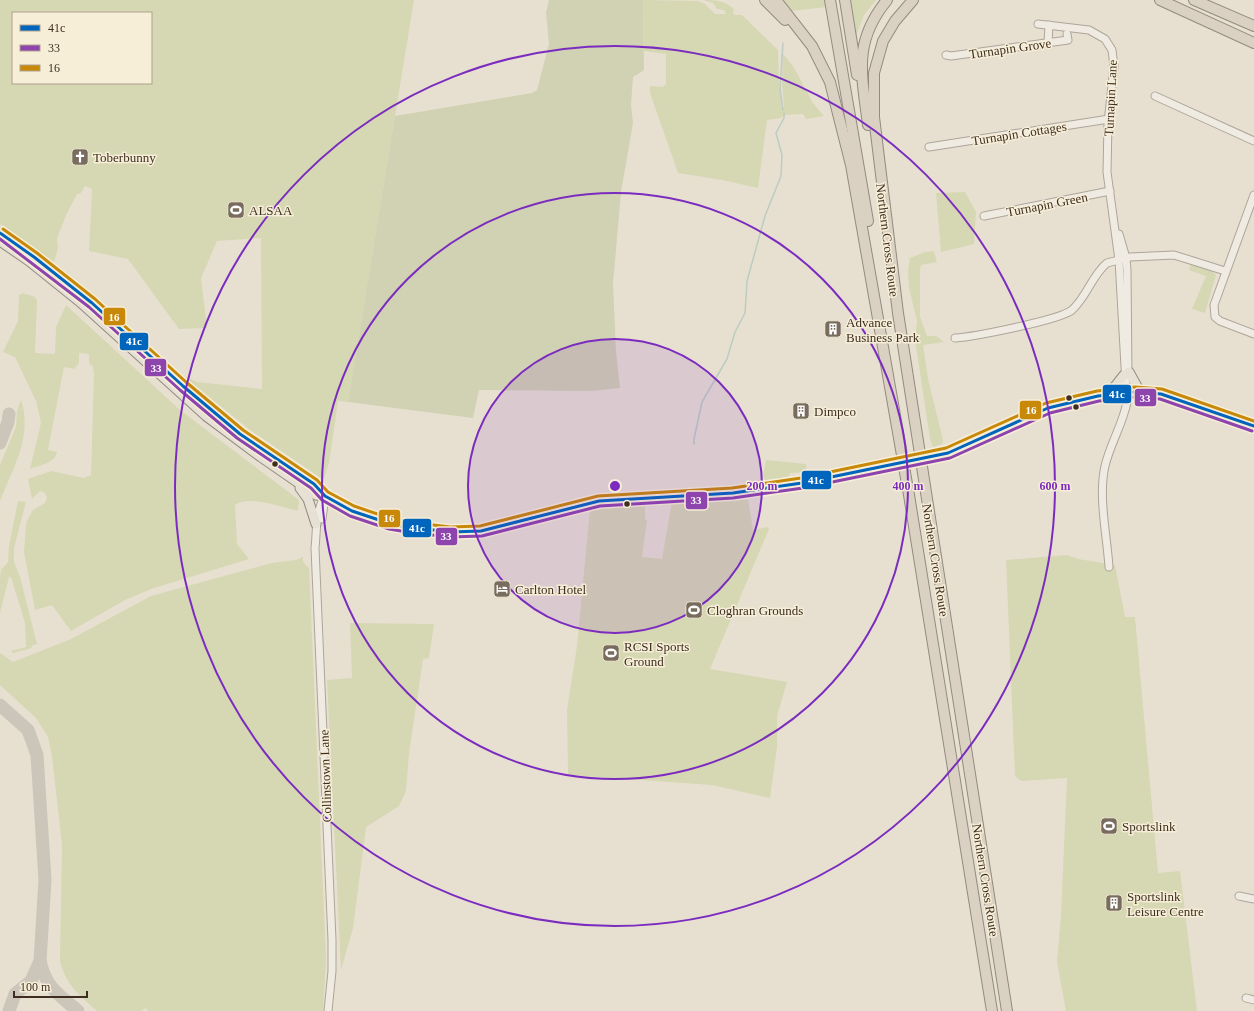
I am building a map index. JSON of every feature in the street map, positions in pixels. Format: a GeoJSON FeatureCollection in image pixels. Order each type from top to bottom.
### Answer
{"type":"FeatureCollection","features":[{"type":"Feature","properties":{"kind":"highway"},"geometry":{"type":"LineString","coordinates":[[764,0],[789,24],[807,49],[822,75],[838,111]]}},
{"type":"Feature","properties":{"kind":"highway"},"geometry":{"type":"LineString","coordinates":[[776,0],[812,46],[830,82],[851,165],[902,455]]}},
{"type":"Feature","properties":{"kind":"highway"},"geometry":{"type":"LineString","coordinates":[[830,0],[868,216],[902,455]]}},
{"type":"Feature","properties":{"kind":"highway"},"geometry":{"type":"LineString","coordinates":[[845,0],[868,128],[898,313]]}},
{"type":"Feature","properties":{"kind":"highway"},"geometry":{"type":"LineString","coordinates":[[868,128],[862,76],[863,42],[878,11],[887,0]]}},
{"type":"Feature","properties":{"kind":"highway","name":"Northern Cross Route"},"geometry":{"type":"LineString","coordinates":[[913,0],[895,21],[883,40],[874,73],[872,97],[898,313],[1007,1011]]}},
{"type":"Feature","properties":{"kind":"highway"},"geometry":{"type":"LineString","coordinates":[[1155,0],[1198,17]]}},
{"type":"Feature","properties":{"kind":"highway"},"geometry":{"type":"LineString","coordinates":[[1160,0],[1254,44]]}},
{"type":"Feature","properties":{"kind":"highway"},"geometry":{"type":"LineString","coordinates":[[1194,0],[1254,26]]}},
{"type":"Feature","properties":{"kind":"highway"},"geometry":{"type":"LineString","coordinates":[[1204,0],[1224,12]]}},
{"type":"Feature","properties":{"kind":"highway","name":"Northern Cross Route"},"geometry":{"type":"LineString","coordinates":[[902,455],[992,1011]]}},
{"type":"Feature","properties":{"kind":"main road"},"geometry":{"type":"LineString","coordinates":[[0,233],[92,303],[183,386],[240,434],[314,484],[325,496],[352,511],[391,524],[428,530],[470,532],[498,528],[599,501],[752,491],[896,464]]}},
{"type":"Feature","properties":{"kind":"main road"},"geometry":{"type":"LineString","coordinates":[[0,241],[29,261],[80,302],[206,416],[296,482],[316,495],[325,496]]}},
{"type":"Feature","properties":{"kind":"main road"},"geometry":{"type":"LineString","coordinates":[[1108,394],[1127,377],[1140,392]]}},
{"type":"Feature","properties":{"kind":"main road"},"geometry":{"type":"LineString","coordinates":[[928,458],[968,444],[1048,408],[1082,398],[1108,394],[1140,392],[1161,394],[1254,426]]}},
{"type":"Feature","properties":{"kind":"main road"},"geometry":{"type":"LineString","coordinates":[[296,482],[308,499],[316,524]]}},
{"type":"Feature","properties":{"kind":"street","name":"Turnapin Lane"},"geometry":{"type":"LineString","coordinates":[[1038,24],[1089,30],[1105,39],[1110,44],[1114,66],[1109,119],[1107,172],[1114,219],[1123,259],[1127,393],[1126,410],[1114,438],[1105,466],[1103,481],[1109,567]]}},
{"type":"Feature","properties":{"kind":"street"},"geometry":{"type":"LineString","coordinates":[[1048,43],[1049,25]]}},
{"type":"Feature","properties":{"kind":"street","name":"Turnapin Grove"},"geometry":{"type":"LineString","coordinates":[[946,55],[951,56],[1068,40],[1067,34]]}},
{"type":"Feature","properties":{"kind":"street"},"geometry":{"type":"LineString","coordinates":[[1155,96],[1254,141]]}},
{"type":"Feature","properties":{"kind":"street","name":"Turnapin Cottages"},"geometry":{"type":"LineString","coordinates":[[929,147],[1109,119]]}},
{"type":"Feature","properties":{"kind":"street","name":"Turnapin Green"},"geometry":{"type":"LineString","coordinates":[[984,216],[1110,191]]}},
{"type":"Feature","properties":{"kind":"street"},"geometry":{"type":"LineString","coordinates":[[1254,195],[1225,271],[1214,305],[1215,317],[1220,321],[1254,334]]}},
{"type":"Feature","properties":{"kind":"street"},"geometry":{"type":"LineString","coordinates":[[955,338],[1009,328],[1067,314],[1079,302],[1104,264],[1123,259],[1174,255],[1225,271]]}},
{"type":"Feature","properties":{"kind":"street","name":"Collinstown Lane"},"geometry":{"type":"LineString","coordinates":[[325,496],[320,503],[316,524],[316,541],[332,940],[332,971],[328,1011]]}},
{"type":"Feature","properties":{"kind":"street","name":"Collinstown Lane"},"geometry":{"type":"LineString","coordinates":[[316,541],[325,505],[325,496]]}},
{"type":"Feature","properties":{"kind":"street"},"geometry":{"type":"LineString","coordinates":[[1239,896],[1254,899]]}},
{"type":"Feature","properties":{"kind":"street"},"geometry":{"type":"LineString","coordinates":[[1246,998],[1254,1000]]}},
{"type":"Feature","properties":{"kind":"green space","name":"ALSAA"},"geometry":{"type":"Polygon","coordinates":[[[0,0],[414,0],[348,402],[338,401],[329,463],[324,478],[321,478],[249,429],[186,378],[187,377],[197,382],[262,389],[261,238],[217,241],[201,278],[207,328],[179,329],[128,259],[89,251],[92,189],[85,186],[80,194],[77,194],[67,213],[57,238],[58,248],[54,262],[0,224],[0,0]]]}},
{"type":"Feature","properties":{"kind":"green space"},"geometry":{"type":"Polygon","coordinates":[[[549,0],[643,0],[644,69],[633,77],[631,105],[633,123],[621,192],[613,284],[616,352],[620,388],[592,391],[479,390],[473,418],[348,402],[395,116],[532,93],[537,90],[549,44],[546,12],[549,0]]]}},
{"type":"Feature","properties":{"kind":"green space"},"geometry":{"type":"Polygon","coordinates":[[[643,0],[697,1],[705,4],[715,14],[726,14],[724,10],[717,9],[713,3],[703,0],[720,1],[727,4],[734,9],[734,15],[742,15],[778,50],[779,84],[783,109],[783,54],[793,66],[813,103],[824,116],[806,119],[803,114],[784,115],[781,118],[767,120],[758,188],[722,180],[678,173],[650,93],[650,86],[663,87],[666,84],[666,54],[644,51],[643,0]]]}},
{"type":"Feature","properties":{"kind":"green space"},"geometry":{"type":"Polygon","coordinates":[[[783,0],[826,0],[827,7],[791,11],[783,0]]]}},
{"type":"Feature","properties":{"kind":"green space"},"geometry":{"type":"Polygon","coordinates":[[[851,0],[876,0],[864,15],[856,36],[851,0]]]}},
{"type":"Feature","properties":{"kind":"green space"},"geometry":{"type":"Polygon","coordinates":[[[965,192],[976,212],[974,244],[941,252],[936,193],[965,192]]]}},
{"type":"Feature","properties":{"kind":"green space"},"geometry":{"type":"Polygon","coordinates":[[[934,251],[937,262],[921,265],[920,270],[920,317],[927,336],[936,336],[944,342],[923,345],[928,379],[943,440],[942,444],[933,447],[930,439],[915,339],[917,321],[909,288],[908,270],[910,258],[925,252],[934,251]]]}},
{"type":"Feature","properties":{"kind":"green space"},"geometry":{"type":"Polygon","coordinates":[[[1191,263],[1210,269],[1216,275],[1205,313],[1192,309],[1206,276],[1189,270],[1191,263]]]}},
{"type":"Feature","properties":{"kind":"green space"},"geometry":{"type":"Polygon","coordinates":[[[23,293],[35,297],[37,301],[35,353],[55,354],[56,327],[66,305],[180,410],[299,500],[298,511],[257,501],[241,502],[235,505],[237,544],[249,559],[151,589],[125,600],[71,631],[52,605],[35,610],[24,552],[26,523],[33,510],[45,503],[47,498],[45,493],[40,491],[32,499],[28,479],[51,471],[84,478],[91,475],[94,374],[93,367],[89,363],[89,354],[79,353],[79,363],[74,369],[64,367],[48,450],[57,452],[56,456],[42,465],[30,469],[41,423],[36,401],[15,357],[3,352],[18,321],[19,295],[23,293]]]}},
{"type":"Feature","properties":{"kind":"green space"},"geometry":{"type":"Polygon","coordinates":[[[21,400],[25,426],[23,439],[16,464],[0,501],[0,465],[16,427],[17,411],[21,400]]]}},
{"type":"Feature","properties":{"kind":"green space"},"geometry":{"type":"Polygon","coordinates":[[[766,460],[806,464],[806,472],[790,473],[789,476],[766,482],[763,476],[766,460]]]}},
{"type":"Feature","properties":{"kind":"green space","name":"RCSI Sports Ground"},"geometry":{"type":"Polygon","coordinates":[[[748,500],[753,530],[768,527],[769,529],[710,669],[787,682],[777,716],[777,747],[770,798],[712,785],[568,775],[567,710],[577,646],[590,510],[645,504],[645,520],[647,520],[642,557],[662,559],[672,502],[748,500]]]}},
{"type":"Feature","properties":{"kind":"green space"},"geometry":{"type":"Polygon","coordinates":[[[18,501],[26,502],[14,548],[14,562],[20,577],[37,644],[31,646],[32,648],[13,653],[11,651],[26,647],[25,623],[11,577],[9,577],[0,613],[0,577],[1,570],[8,562],[9,546],[18,501]]]}},
{"type":"Feature","properties":{"kind":"green space","name":"Sportslink"},"geometry":{"type":"Polygon","coordinates":[[[1067,555],[1078,559],[1115,565],[1125,617],[1135,617],[1158,873],[1180,871],[1197,1011],[1066,1011],[1057,962],[1061,915],[1067,778],[1021,781],[1015,776],[1006,560],[1067,555]]]}},
{"type":"Feature","properties":{"kind":"green space"},"geometry":{"type":"Polygon","coordinates":[[[303,557],[303,562],[309,568],[326,960],[323,1011],[148,1011],[146,1008],[141,1011],[97,1011],[74,989],[66,977],[60,961],[62,845],[52,756],[48,737],[36,718],[0,685],[0,653],[13,662],[71,639],[151,596],[272,563],[296,560],[303,557]]]}},
{"type":"Feature","properties":{"kind":"green space"},"geometry":{"type":"Polygon","coordinates":[[[350,623],[434,624],[429,658],[423,659],[409,753],[406,791],[399,806],[366,827],[353,928],[341,970],[327,680],[352,678],[350,623]]]}},
{"type":"Feature","properties":{"kind":"waterway"},"geometry":{"type":"LineString","coordinates":[[783,43],[780,88],[783,110]]}},
{"type":"Feature","properties":{"kind":"waterway"},"geometry":{"type":"LineString","coordinates":[[694,444],[702,402],[727,359],[735,332],[745,313],[747,281],[765,216],[781,176],[782,155],[776,133],[784,118],[784,113]]}},
{"type":"Feature","properties":{"kind":"taxiway"},"geometry":{"type":"LineString","coordinates":[[0,443],[8,422],[9,414]]}},
{"type":"Feature","properties":{"kind":"taxiway"},"geometry":{"type":"LineString","coordinates":[[0,705],[28,730],[37,755],[45,880],[40,961],[31,981],[15,994],[9,1011]]}},
{"type":"Feature","properties":{"kind":"taxiway"},"geometry":{"type":"LineString","coordinates":[[40,961],[49,984],[59,995],[78,1011]]}},
{"type":"Feature","properties":{"kind":"tunnel"},"geometry":{"type":"LineString","coordinates":[[898,464],[926,458]]}},
{"type":"Feature","properties":{"kind":"transit line","name":"16"},"geometry":{"type":"LineString","coordinates":[[3,229],[37,253],[95,299],[186,382],[243,430],[317,480],[328,492],[354,506],[392,519],[409,522],[450,527],[480,526],[598,496],[732,488],[801,478],[946,448],[1046,403],[1097,391],[1135,387],[1162,389],[1254,421]]}},
{"type":"Feature","properties":{"kind":"transit line","name":"41c"},"geometry":{"type":"LineString","coordinates":[[0,233],[34,257],[92,303],[183,386],[240,434],[314,484],[325,496],[352,511],[391,524],[408,527],[450,532],[481,531],[599,501],[733,493],[802,483],[948,453],[1048,408],[1098,396],[1135,392],[1161,394],[1254,426]]}},
{"type":"Feature","properties":{"kind":"transit line","name":"33"},"geometry":{"type":"LineString","coordinates":[[0,239],[89,307],[180,390],[237,438],[311,488],[322,500],[350,516],[389,529],[407,532],[450,537],[482,536],[600,506],[733,498],[803,488],[950,458],[1050,413],[1099,401],[1135,397],[1160,399],[1252,431]]}},
{"type":"Feature","properties":{"kind":"place","name":"Toberbunny"},"geometry":{"type":"Point","coordinates":[80,157]}},
{"type":"Feature","properties":{"kind":"place","name":"ALSAA"},"geometry":{"type":"Point","coordinates":[236,210]}},
{"type":"Feature","properties":{"kind":"place","name":"Advance Business Park"},"geometry":{"type":"Point","coordinates":[833,329]}},
{"type":"Feature","properties":{"kind":"place","name":"Dimpco"},"geometry":{"type":"Point","coordinates":[801,411]}},
{"type":"Feature","properties":{"kind":"place","name":"Carlton Hotel"},"geometry":{"type":"Point","coordinates":[502,589]}},
{"type":"Feature","properties":{"kind":"place","name":"Cloghran Grounds"},"geometry":{"type":"Point","coordinates":[694,610]}},
{"type":"Feature","properties":{"kind":"place","name":"RCSI Sports Ground"},"geometry":{"type":"Point","coordinates":[611,653]}},
{"type":"Feature","properties":{"kind":"place","name":"Sportslink"},"geometry":{"type":"Point","coordinates":[1109,826]}},
{"type":"Feature","properties":{"kind":"place","name":"Sportslink Leisure Centre"},"geometry":{"type":"Point","coordinates":[1114,903]}}]}
